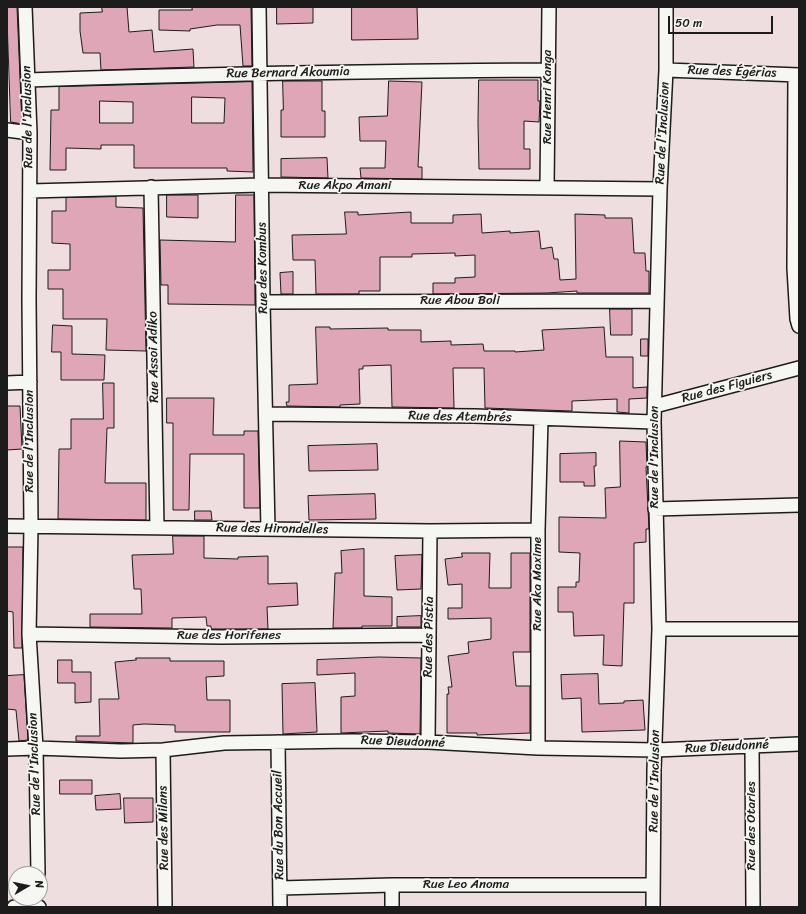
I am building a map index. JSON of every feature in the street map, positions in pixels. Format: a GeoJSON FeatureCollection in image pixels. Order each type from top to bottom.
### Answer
{"type":"FeatureCollection","features":[{"type":"Feature","properties":{"kind":"street","name":"Rue de l'Inclusion"},"geometry":{"type":"LineString","coordinates":[[25,7],[30,132],[31,527],[29,634],[36,748],[38,866]]}},
{"type":"Feature","properties":{"kind":"street","name":"Rue des Kombus"},"geometry":{"type":"LineString","coordinates":[[259,7],[268,529]]}},
{"type":"Feature","properties":{"kind":"street","name":"Rue Henri Kanga"},"geometry":{"type":"LineString","coordinates":[[548,187],[549,7]]}},
{"type":"Feature","properties":{"kind":"street","name":"Rue de l'Inclusion"},"geometry":{"type":"LineString","coordinates":[[653,907],[659,629],[654,422],[660,190],[666,70],[666,7]]}},
{"type":"Feature","properties":{"kind":"street","name":"Rue Bernard Akoumia"},"geometry":{"type":"LineString","coordinates":[[28,80],[400,71],[548,70]]}},
{"type":"Feature","properties":{"kind":"street","name":"Rue des Égérias"},"geometry":{"type":"LineString","coordinates":[[666,70],[797,75]]}},
{"type":"Feature","properties":{"kind":"street"},"geometry":{"type":"LineString","coordinates":[[797,75],[794,268],[797,319],[799,326]]}},
{"type":"Feature","properties":{"kind":"street"},"geometry":{"type":"LineString","coordinates":[[7,130],[30,132]]}},
{"type":"Feature","properties":{"kind":"street","name":"Rue Akpo Amani"},"geometry":{"type":"LineString","coordinates":[[30,191],[261,185],[548,187],[660,190]]}},
{"type":"Feature","properties":{"kind":"street","name":"Rue Assoi Adiko"},"geometry":{"type":"LineString","coordinates":[[151,188],[157,528]]}},
{"type":"Feature","properties":{"kind":"street","name":"Rue Abou Boli"},"geometry":{"type":"LineString","coordinates":[[263,302],[657,301]]}},
{"type":"Feature","properties":{"kind":"street","name":"Rue des Figuiers"},"geometry":{"type":"LineString","coordinates":[[655,406],[799,368]]}},
{"type":"Feature","properties":{"kind":"street"},"geometry":{"type":"LineString","coordinates":[[7,383],[30,382]]}},
{"type":"Feature","properties":{"kind":"street","name":"Rue des Atembrés"},"geometry":{"type":"LineString","coordinates":[[266,414],[474,416],[654,422]]}},
{"type":"Feature","properties":{"kind":"street","name":"Rue Aka Maxime"},"geometry":{"type":"LineString","coordinates":[[538,748],[538,530],[541,419]]}},
{"type":"Feature","properties":{"kind":"street"},"geometry":{"type":"LineString","coordinates":[[655,509],[799,505]]}},
{"type":"Feature","properties":{"kind":"street","name":"Rue des Hirondelles"},"geometry":{"type":"LineString","coordinates":[[7,526],[430,531],[538,530]]}},
{"type":"Feature","properties":{"kind":"street","name":"Rue des Pistia"},"geometry":{"type":"LineString","coordinates":[[428,742],[430,531]]}},
{"type":"Feature","properties":{"kind":"street"},"geometry":{"type":"LineString","coordinates":[[659,629],[799,629]]}},
{"type":"Feature","properties":{"kind":"street","name":"Rue des Horifenes"},"geometry":{"type":"LineString","coordinates":[[29,634],[221,637],[428,635]]}},
{"type":"Feature","properties":{"kind":"street","name":"Rue Dieudonné"},"geometry":{"type":"LineString","coordinates":[[7,749],[36,748],[121,751],[163,750],[224,743],[352,741],[428,742],[538,748],[656,750],[799,744]]}},
{"type":"Feature","properties":{"kind":"street","name":"Rue du Bon Accueil"},"geometry":{"type":"LineString","coordinates":[[278,742],[280,907]]}},
{"type":"Feature","properties":{"kind":"street","name":"Rue des Otaries"},"geometry":{"type":"LineString","coordinates":[[752,746],[753,907]]}},
{"type":"Feature","properties":{"kind":"street","name":"Rue des Milans"},"geometry":{"type":"LineString","coordinates":[[163,750],[165,907]]}},
{"type":"Feature","properties":{"kind":"street"},"geometry":{"type":"LineString","coordinates":[[392,885],[392,907]]}},
{"type":"Feature","properties":{"kind":"street","name":"Rue Leo Anoma"},"geometry":{"type":"LineString","coordinates":[[280,888],[392,885],[653,885]]}},
{"type":"Feature","properties":{"kind":"street"},"geometry":{"type":"LineString","coordinates":[[14,907],[39,907]]}},
{"type":"Feature","properties":{"kind":"building"},"geometry":{"type":"Polygon","coordinates":[[[7,7],[17,7],[22,124],[11,122],[7,7]]]}},
{"type":"Feature","properties":{"kind":"building"},"geometry":{"type":"Polygon","coordinates":[[[102,7],[127,7],[129,32],[152,30],[154,52],[193,49],[194,67],[101,70],[100,53],[83,53],[80,31],[80,13],[102,12],[102,7]]]}},
{"type":"Feature","properties":{"kind":"building"},"geometry":{"type":"Polygon","coordinates":[[[192,7],[251,7],[252,66],[243,66],[240,25],[217,25],[190,29],[190,31],[159,30],[159,10],[192,10],[192,7]]]}},
{"type":"Feature","properties":{"kind":"building"},"geometry":{"type":"Polygon","coordinates":[[[277,7],[313,7],[313,23],[277,24],[277,7]]]}},
{"type":"Feature","properties":{"kind":"building"},"geometry":{"type":"Polygon","coordinates":[[[352,7],[417,7],[418,39],[352,40],[352,7]]]}},
{"type":"Feature","properties":{"kind":"building"},"geometry":{"type":"Polygon","coordinates":[[[479,80],[538,80],[538,101],[540,101],[539,122],[524,121],[524,149],[530,149],[530,169],[479,169],[479,80]]]}},
{"type":"Feature","properties":{"kind":"building"},"geometry":{"type":"Polygon","coordinates":[[[283,81],[322,81],[322,111],[325,111],[325,137],[281,137],[283,81]]]}},
{"type":"Feature","properties":{"kind":"building"},"geometry":{"type":"Polygon","coordinates":[[[389,81],[422,82],[418,167],[422,167],[422,179],[361,178],[360,168],[385,168],[386,141],[360,141],[359,117],[387,116],[389,81]]]}},
{"type":"Feature","properties":{"kind":"building"},"geometry":{"type":"Polygon","coordinates":[[[252,82],[253,172],[227,171],[227,168],[134,168],[134,145],[101,145],[101,149],[66,148],[66,170],[50,170],[51,110],[59,110],[59,87],[252,82]],[[192,97],[192,123],[224,123],[225,98],[192,97]],[[100,101],[100,123],[133,123],[133,102],[100,101]]]}},
{"type":"Feature","properties":{"kind":"building"},"geometry":{"type":"Polygon","coordinates":[[[327,158],[328,178],[281,177],[281,159],[327,158]]]}},
{"type":"Feature","properties":{"kind":"building"},"geometry":{"type":"Polygon","coordinates":[[[167,195],[198,195],[198,218],[167,217],[167,195]]]}},
{"type":"Feature","properties":{"kind":"building"},"geometry":{"type":"Polygon","coordinates":[[[236,195],[254,195],[255,305],[168,304],[168,285],[161,285],[160,240],[235,242],[236,195]]]}},
{"type":"Feature","properties":{"kind":"building"},"geometry":{"type":"Polygon","coordinates":[[[116,197],[116,207],[143,208],[146,351],[106,350],[107,319],[63,319],[63,289],[48,289],[48,270],[70,270],[70,244],[52,243],[52,211],[66,211],[66,198],[116,197]]]}},
{"type":"Feature","properties":{"kind":"building"},"geometry":{"type":"Polygon","coordinates":[[[345,212],[358,212],[358,215],[411,212],[411,223],[453,223],[453,215],[481,214],[482,233],[539,231],[541,249],[552,247],[554,259],[558,259],[560,280],[576,279],[575,214],[605,215],[605,218],[632,218],[634,253],[645,253],[646,271],[649,271],[649,293],[577,293],[577,291],[547,293],[433,294],[433,283],[455,283],[455,278],[475,277],[475,255],[455,256],[455,253],[412,254],[412,257],[380,257],[380,291],[359,291],[359,294],[316,294],[315,260],[293,260],[292,235],[346,234],[345,212]]]}},
{"type":"Feature","properties":{"kind":"building"},"geometry":{"type":"Polygon","coordinates":[[[293,272],[293,294],[281,294],[280,273],[293,272]]]}},
{"type":"Feature","properties":{"kind":"building"},"geometry":{"type":"Polygon","coordinates":[[[610,309],[632,309],[632,335],[611,335],[610,309]]]}},
{"type":"Feature","properties":{"kind":"building"},"geometry":{"type":"Polygon","coordinates":[[[53,325],[72,326],[72,354],[105,355],[104,380],[61,380],[61,352],[52,352],[53,325]]]}},
{"type":"Feature","properties":{"kind":"building"},"geometry":{"type":"Polygon","coordinates":[[[316,327],[330,327],[330,329],[388,328],[388,330],[421,330],[421,342],[451,341],[451,345],[483,344],[484,351],[515,352],[544,350],[542,330],[604,327],[606,357],[633,357],[633,388],[647,387],[647,398],[629,399],[629,413],[617,412],[617,399],[572,401],[572,411],[485,408],[484,368],[453,368],[454,408],[392,407],[391,365],[363,366],[363,369],[359,369],[360,404],[340,405],[340,407],[287,406],[286,402],[289,402],[289,385],[317,384],[316,327]]]}},
{"type":"Feature","properties":{"kind":"building"},"geometry":{"type":"Polygon","coordinates":[[[641,339],[648,339],[648,356],[641,356],[641,339]]]}},
{"type":"Feature","properties":{"kind":"building"},"geometry":{"type":"Polygon","coordinates":[[[103,383],[114,383],[114,428],[107,428],[105,483],[146,483],[146,520],[58,519],[59,449],[71,449],[71,419],[103,419],[103,383]]]}},
{"type":"Feature","properties":{"kind":"building"},"geometry":{"type":"Polygon","coordinates":[[[167,398],[214,398],[213,435],[244,435],[244,431],[258,431],[260,508],[244,508],[244,454],[190,454],[189,510],[173,510],[173,423],[167,423],[167,398]]]}},
{"type":"Feature","properties":{"kind":"building"},"geometry":{"type":"Polygon","coordinates":[[[7,406],[20,406],[22,449],[7,450],[7,406]]]}},
{"type":"Feature","properties":{"kind":"building"},"geometry":{"type":"Polygon","coordinates":[[[620,441],[646,442],[649,529],[646,529],[646,542],[634,543],[634,603],[624,603],[622,666],[603,665],[604,635],[574,636],[573,612],[558,612],[558,587],[576,587],[576,582],[579,582],[580,553],[559,552],[559,517],[606,518],[605,488],[620,487],[620,441]]]}},
{"type":"Feature","properties":{"kind":"building"},"geometry":{"type":"Polygon","coordinates":[[[377,444],[378,470],[309,471],[308,446],[377,444]]]}},
{"type":"Feature","properties":{"kind":"building"},"geometry":{"type":"Polygon","coordinates":[[[596,453],[596,466],[594,466],[595,486],[584,486],[584,482],[560,482],[560,454],[596,453]]]}},
{"type":"Feature","properties":{"kind":"building"},"geometry":{"type":"Polygon","coordinates":[[[375,494],[376,519],[309,520],[308,496],[375,494]]]}},
{"type":"Feature","properties":{"kind":"building"},"geometry":{"type":"Polygon","coordinates":[[[195,511],[211,511],[212,520],[195,520],[195,511]]]}},
{"type":"Feature","properties":{"kind":"building"},"geometry":{"type":"Polygon","coordinates":[[[173,536],[204,536],[204,558],[238,559],[238,557],[268,556],[268,584],[297,583],[298,605],[267,607],[268,629],[211,629],[211,626],[207,626],[206,617],[172,618],[172,628],[90,627],[90,614],[142,614],[141,589],[134,589],[132,555],[173,554],[173,536]]]}},
{"type":"Feature","properties":{"kind":"building"},"geometry":{"type":"Polygon","coordinates":[[[7,547],[23,547],[22,648],[14,648],[13,612],[7,611],[7,547]]]}},
{"type":"Feature","properties":{"kind":"building"},"geometry":{"type":"Polygon","coordinates":[[[364,549],[364,596],[392,597],[392,626],[333,628],[335,573],[342,573],[341,551],[364,549]]]}},
{"type":"Feature","properties":{"kind":"building"},"geometry":{"type":"Polygon","coordinates":[[[462,553],[490,553],[489,588],[511,588],[511,553],[530,553],[530,652],[513,652],[516,686],[530,686],[530,733],[477,735],[477,733],[447,733],[447,694],[449,694],[448,687],[452,687],[448,656],[469,653],[468,642],[491,639],[491,618],[448,619],[448,608],[462,608],[462,584],[448,585],[445,559],[462,557],[462,553]]]}},
{"type":"Feature","properties":{"kind":"building"},"geometry":{"type":"Polygon","coordinates":[[[422,555],[421,589],[397,590],[395,556],[422,555]]]}},
{"type":"Feature","properties":{"kind":"building"},"geometry":{"type":"Polygon","coordinates":[[[421,616],[421,627],[397,627],[397,617],[421,616]]]}},
{"type":"Feature","properties":{"kind":"building"},"geometry":{"type":"Polygon","coordinates":[[[379,657],[421,658],[420,734],[388,733],[388,731],[341,733],[341,697],[355,696],[355,673],[317,675],[317,660],[379,657]]]}},
{"type":"Feature","properties":{"kind":"building"},"geometry":{"type":"Polygon","coordinates":[[[136,658],[170,658],[170,661],[224,661],[224,676],[206,677],[207,700],[230,700],[230,732],[175,732],[175,725],[144,724],[133,725],[133,743],[76,741],[76,736],[100,736],[99,699],[119,699],[115,662],[136,660],[136,658]]]}},
{"type":"Feature","properties":{"kind":"building"},"geometry":{"type":"Polygon","coordinates":[[[58,660],[72,660],[72,672],[91,672],[91,702],[75,703],[75,683],[58,683],[58,660]]]}},
{"type":"Feature","properties":{"kind":"building"},"geometry":{"type":"Polygon","coordinates":[[[598,674],[599,704],[624,703],[624,701],[643,700],[645,730],[582,732],[581,698],[562,699],[561,675],[598,674]]]}},
{"type":"Feature","properties":{"kind":"building"},"geometry":{"type":"Polygon","coordinates":[[[24,675],[28,740],[19,741],[16,710],[7,709],[7,676],[24,675]]]}},
{"type":"Feature","properties":{"kind":"building"},"geometry":{"type":"Polygon","coordinates":[[[315,683],[317,732],[283,734],[282,684],[315,683]]]}},
{"type":"Feature","properties":{"kind":"building"},"geometry":{"type":"Polygon","coordinates":[[[60,780],[92,780],[92,794],[60,794],[60,780]]]}},
{"type":"Feature","properties":{"kind":"building"},"geometry":{"type":"Polygon","coordinates":[[[120,794],[121,809],[96,810],[95,796],[120,794]]]}},
{"type":"Feature","properties":{"kind":"building"},"geometry":{"type":"Polygon","coordinates":[[[124,798],[153,798],[153,822],[125,823],[124,798]]]}}]}
